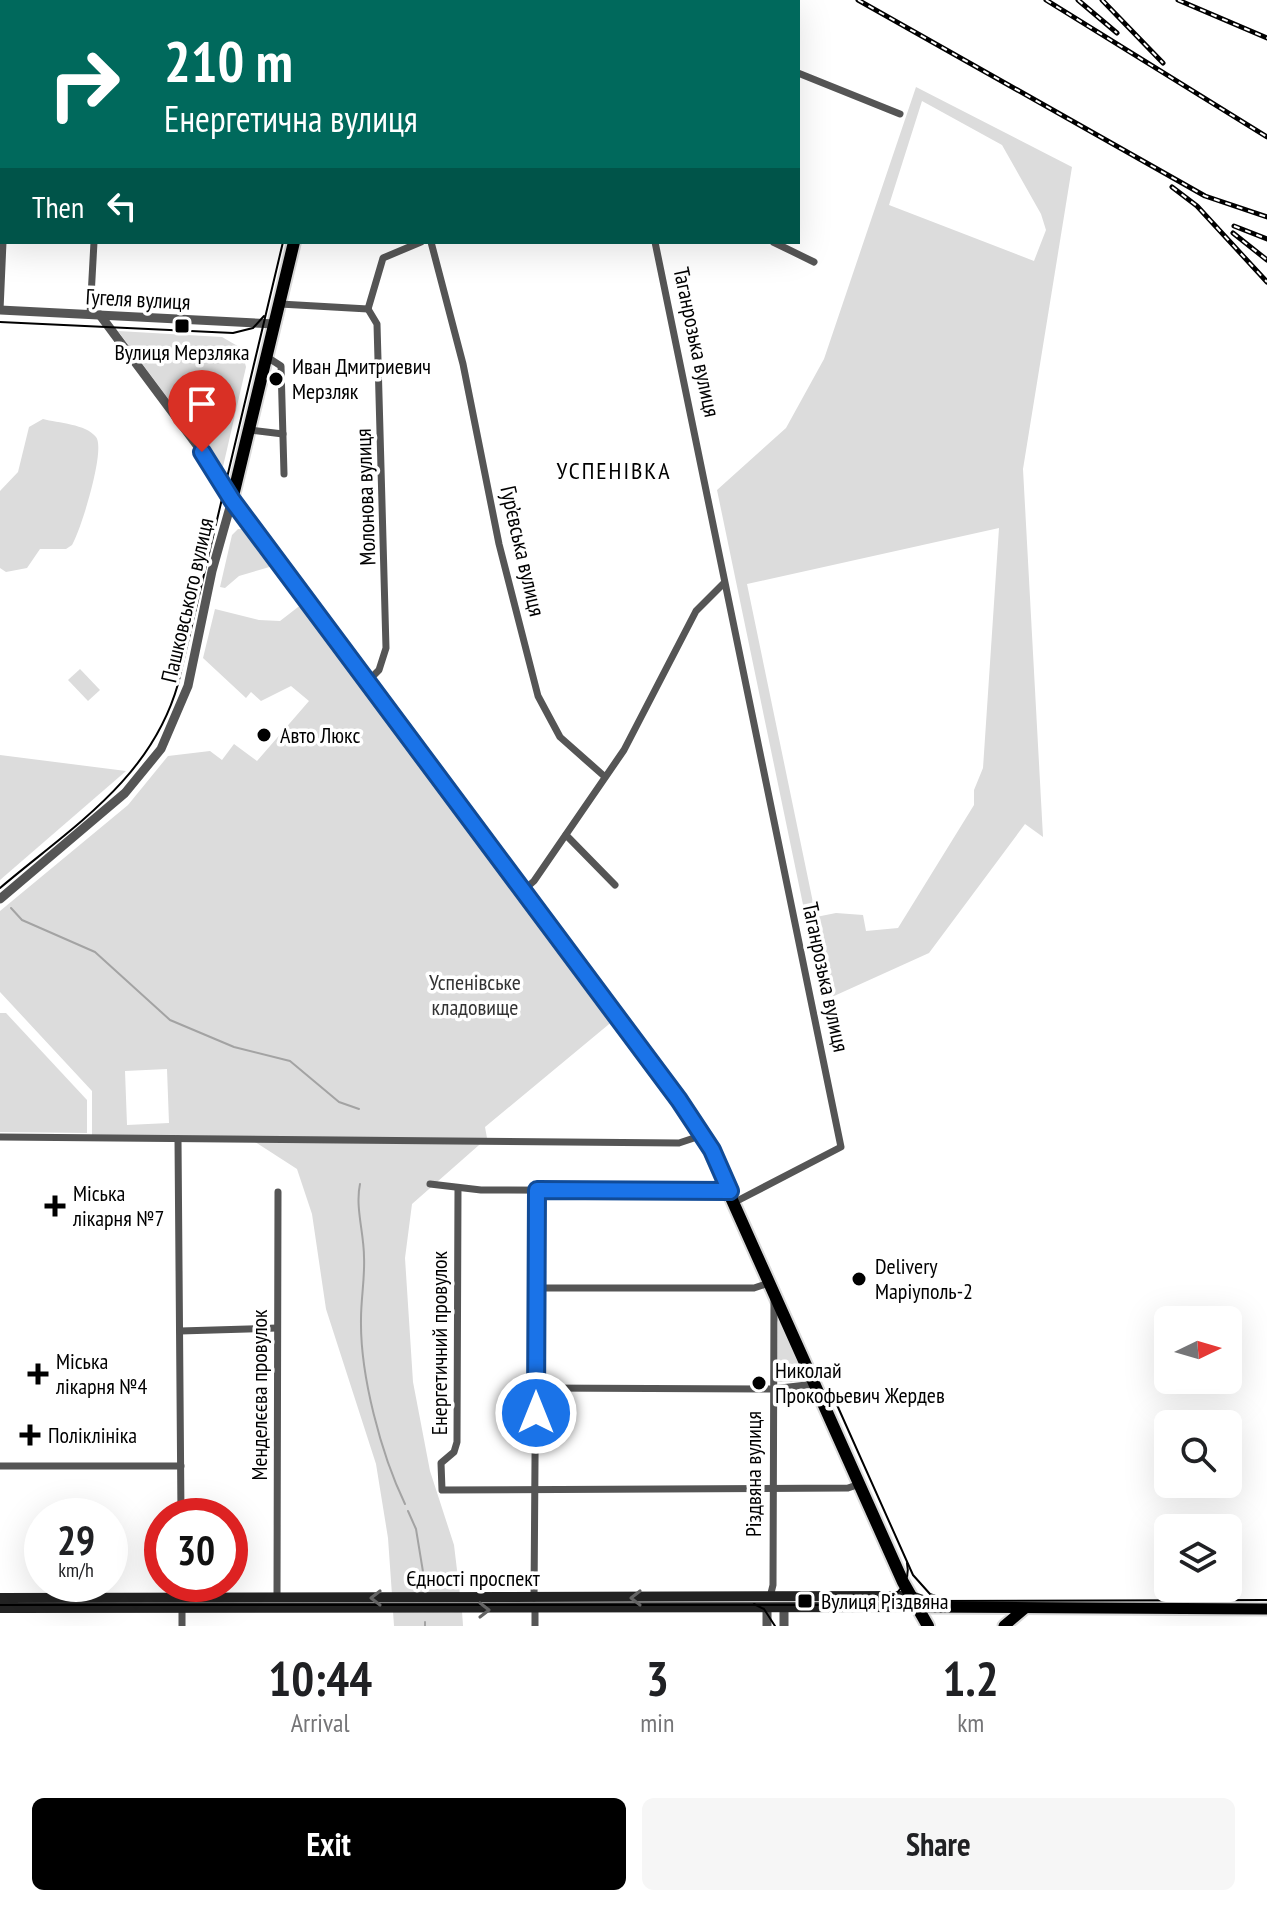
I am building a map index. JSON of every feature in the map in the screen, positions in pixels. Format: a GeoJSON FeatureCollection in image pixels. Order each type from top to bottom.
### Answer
{"type":"FeatureCollection","features":[{"type":"Feature","properties":{"kind":"highway","name":"Пашковського вулиця"},"geometry":{"type":"LineString","coordinates":[[232,500],[294,244]]}},
{"type":"Feature","properties":{"kind":"highway"},"geometry":{"type":"LineString","coordinates":[[232,500],[703,1135],[773,1288],[777,1313],[815,1384],[914,1602],[928,1626]]}},
{"type":"Feature","properties":{"kind":"main road","name":"Єдності проспект"},"geometry":{"type":"LineString","coordinates":[[0,1598],[535,1610],[914,1602],[945,1608],[1267,1609]]}},
{"type":"Feature","properties":{"kind":"main road","name":"Єдності проспект"},"geometry":{"type":"LineString","coordinates":[[0,1608],[277,1598],[534,1598],[775,1603]]}},
{"type":"Feature","properties":{"kind":"main road"},"geometry":{"type":"LineString","coordinates":[[534,1598],[535,1610]]}},
{"type":"Feature","properties":{"kind":"main road"},"geometry":{"type":"LineString","coordinates":[[1004,1626],[1025,1608]]}},
{"type":"Feature","properties":{"kind":"street"},"geometry":{"type":"LineString","coordinates":[[800,74],[900,114]]}},
{"type":"Feature","properties":{"kind":"street"},"geometry":{"type":"LineString","coordinates":[[0,310],[3,244]]}},
{"type":"Feature","properties":{"kind":"street"},"geometry":{"type":"LineString","coordinates":[[94,244],[95,315],[220,476],[232,500]]}},
{"type":"Feature","properties":{"kind":"street"},"geometry":{"type":"LineString","coordinates":[[280,304],[368,309],[383,258],[416,244]]}},
{"type":"Feature","properties":{"kind":"street","name":"Гур’євська вулиця"},"geometry":{"type":"LineString","coordinates":[[432,244],[463,364],[499,544],[538,696],[560,737],[604,776]]}},
{"type":"Feature","properties":{"kind":"street","name":"Таганрозька вулиця"},"geometry":{"type":"LineString","coordinates":[[655,244],[841,1147],[733,1196]]}},
{"type":"Feature","properties":{"kind":"street"},"geometry":{"type":"LineString","coordinates":[[777,244],[814,262]]}},
{"type":"Feature","properties":{"kind":"street","name":"Молонова вулиця"},"geometry":{"type":"LineString","coordinates":[[368,309],[377,324],[386,597],[383,661],[368,681]]}},
{"type":"Feature","properties":{"kind":"street","name":"Гугеля вулиця"},"geometry":{"type":"LineString","coordinates":[[0,310],[275,324]]}},
{"type":"Feature","properties":{"kind":"street"},"geometry":{"type":"LineString","coordinates":[[267,357],[281,366],[284,474]]}},
{"type":"Feature","properties":{"kind":"street"},"geometry":{"type":"LineString","coordinates":[[250,430],[283,434]]}},
{"type":"Feature","properties":{"kind":"street","name":"Пашковського вулиця"},"geometry":{"type":"LineString","coordinates":[[0,899],[125,793],[161,749],[188,686],[212,571],[232,500]]}},
{"type":"Feature","properties":{"kind":"street"},"geometry":{"type":"LineString","coordinates":[[524,890],[566,835],[633,735],[696,611],[724,583]]}},
{"type":"Feature","properties":{"kind":"street"},"geometry":{"type":"LineString","coordinates":[[566,835],[615,885]]}},
{"type":"Feature","properties":{"kind":"street"},"geometry":{"type":"LineString","coordinates":[[0,1137],[679,1143],[703,1135]]}},
{"type":"Feature","properties":{"kind":"street"},"geometry":{"type":"LineString","coordinates":[[178,1139],[181,1498]]}},
{"type":"Feature","properties":{"kind":"street"},"geometry":{"type":"LineString","coordinates":[[430,1184],[458,1188],[733,1196]]}},
{"type":"Feature","properties":{"kind":"street","name":"Енергетичний провулок"},"geometry":{"type":"LineString","coordinates":[[458,1188],[457,1442],[454,1452],[441,1463],[442,1490],[536,1492]]}},
{"type":"Feature","properties":{"kind":"street"},"geometry":{"type":"LineString","coordinates":[[534,1598],[537,1190]]}},
{"type":"Feature","properties":{"kind":"street","name":"Менделєєва провулок"},"geometry":{"type":"LineString","coordinates":[[277,1598],[278,1192]]}},
{"type":"Feature","properties":{"kind":"street"},"geometry":{"type":"LineString","coordinates":[[536,1288],[773,1288]]}},
{"type":"Feature","properties":{"kind":"street","name":"Різдвяна вулиця"},"geometry":{"type":"LineString","coordinates":[[777,1313],[772,1389],[773,1585],[775,1603],[784,1626]]}},
{"type":"Feature","properties":{"kind":"street"},"geometry":{"type":"LineString","coordinates":[[180,1331],[277,1328]]}},
{"type":"Feature","properties":{"kind":"street"},"geometry":{"type":"LineString","coordinates":[[537,1388],[772,1389],[815,1384]]}},
{"type":"Feature","properties":{"kind":"street"},"geometry":{"type":"LineString","coordinates":[[0,1466],[181,1466]]}},
{"type":"Feature","properties":{"kind":"street"},"geometry":{"type":"LineString","coordinates":[[536,1492],[848,1488],[860,1484]]}},
{"type":"Feature","properties":{"kind":"street"},"geometry":{"type":"LineString","coordinates":[[182,1603],[182,1626]]}},
{"type":"Feature","properties":{"kind":"street","name":"Різдвяна вулиця"},"geometry":{"type":"LineString","coordinates":[[767,1626],[775,1603]]}},
{"type":"Feature","properties":{"kind":"street"},"geometry":{"type":"LineString","coordinates":[[535,1610],[535,1626]]}},
{"type":"Feature","properties":{"kind":"green space"},"geometry":{"type":"Polygon","coordinates":[[[916,87],[1072,167],[1023,469],[1043,837],[1025,824],[929,953],[823,1001],[717,490],[786,428],[824,359],[916,87]],[[922,101],[889,205],[1034,261],[1046,230],[1041,214],[1002,145],[922,101]],[[999,528],[747,584],[816,917],[836,913],[863,915],[866,931],[898,928],[974,805],[974,790],[983,768],[999,528]]]}},
{"type":"Feature","properties":{"kind":"green space"},"geometry":{"type":"Polygon","coordinates":[[[118,331],[222,337],[241,348],[246,367],[222,471],[118,331]]]}},
{"type":"Feature","properties":{"kind":"green space"},"geometry":{"type":"Polygon","coordinates":[[[43,419],[79,427],[96,437],[98,457],[91,490],[72,545],[66,549],[40,549],[27,568],[6,572],[0,568],[0,491],[18,472],[29,427],[43,419]]]}},
{"type":"Feature","properties":{"kind":"green space"},"geometry":{"type":"Polygon","coordinates":[[[238,529],[246,529],[273,566],[239,576],[225,588],[220,587],[232,535],[238,529]]]}},
{"type":"Feature","properties":{"kind":"green space","name":"Успенівське кладовище"},"geometry":{"type":"Polygon","coordinates":[[[302,604],[614,1020],[485,1127],[487,1138],[412,1204],[405,1258],[413,1382],[430,1471],[454,1545],[460,1595],[392,1595],[388,1538],[376,1464],[326,1309],[312,1214],[297,1169],[252,1140],[92,1136],[92,1091],[0,992],[0,911],[128,805],[168,756],[210,751],[222,760],[234,744],[257,761],[309,701],[291,686],[261,701],[251,692],[246,698],[203,658],[215,609],[259,620],[280,621],[302,604]],[[167,1069],[125,1071],[127,1125],[169,1123],[167,1069]]]}},
{"type":"Feature","properties":{"kind":"green space"},"geometry":{"type":"Polygon","coordinates":[[[80,669],[100,690],[88,701],[68,680],[80,669]]]}},
{"type":"Feature","properties":{"kind":"green space"},"geometry":{"type":"Polygon","coordinates":[[[0,755],[126,771],[0,880],[0,755]]]}},
{"type":"Feature","properties":{"kind":"green space"},"geometry":{"type":"Polygon","coordinates":[[[0,1013],[6,1013],[87,1100],[87,1133],[0,1132],[0,1013]]]}},
{"type":"Feature","properties":{"kind":"green space"},"geometry":{"type":"Polygon","coordinates":[[[778,1317],[808,1382],[777,1382],[778,1317]]]}},
{"type":"Feature","properties":{"kind":"green space"},"geometry":{"type":"Polygon","coordinates":[[[393,1611],[462,1611],[463,1626],[394,1626],[393,1611]]]}},
{"type":"Feature","properties":{"kind":"waterway"},"geometry":{"type":"LineString","coordinates":[[11,908],[22,920],[95,952],[170,1020],[234,1047],[290,1061],[339,1102],[359,1109]]}},
{"type":"Feature","properties":{"kind":"waterway"},"geometry":{"type":"LineString","coordinates":[[360,1184],[364,1364],[380,1438],[405,1504]]}},
{"type":"Feature","properties":{"kind":"waterway"},"geometry":{"type":"LineString","coordinates":[[408,1511],[416,1529],[425,1584]]}},
{"type":"Feature","properties":{"kind":"tram line"},"geometry":{"type":"LineString","coordinates":[[0,888],[106,799],[129,774],[166,718],[178,684],[283,244]]}},
{"type":"Feature","properties":{"kind":"tram line"},"geometry":{"type":"LineString","coordinates":[[0,322],[233,333],[253,328],[264,316]]}},
{"type":"Feature","properties":{"kind":"tram line"},"geometry":{"type":"LineString","coordinates":[[829,1387],[913,1575],[930,1594],[941,1598]]}},
{"type":"Feature","properties":{"kind":"tram line"},"geometry":{"type":"LineString","coordinates":[[881,1601],[893,1596],[902,1587],[907,1576],[907,1563]]}},
{"type":"Feature","properties":{"kind":"tram line"},"geometry":{"type":"LineString","coordinates":[[0,1605],[910,1605],[941,1601],[1267,1600]]}},
{"type":"Feature","properties":{"kind":"tram line"},"geometry":{"type":"LineString","coordinates":[[754,1604],[764,1609],[775,1626]]}},
{"type":"Feature","properties":{"kind":"railway"},"geometry":{"type":"LineString","coordinates":[[858,0],[1205,196],[1267,217]]}},
{"type":"Feature","properties":{"kind":"railway"},"geometry":{"type":"LineString","coordinates":[[1046,0],[1267,137]]}},
{"type":"Feature","properties":{"kind":"railway"},"geometry":{"type":"LineString","coordinates":[[1078,0],[1117,33]]}},
{"type":"Feature","properties":{"kind":"railway"},"geometry":{"type":"LineString","coordinates":[[1102,0],[1163,63]]}},
{"type":"Feature","properties":{"kind":"railway"},"geometry":{"type":"LineString","coordinates":[[1178,0],[1267,38]]}},
{"type":"Feature","properties":{"kind":"railway"},"geometry":{"type":"LineString","coordinates":[[1172,187],[1197,206],[1267,282]]}},
{"type":"Feature","properties":{"kind":"railway"},"geometry":{"type":"LineString","coordinates":[[1234,226],[1267,239]]}},
{"type":"Feature","properties":{"kind":"railway"},"geometry":{"type":"LineString","coordinates":[[1233,233],[1267,260]]}},
{"type":"Feature","properties":{"kind":"place","name":"Вулиця Мерзляка"},"geometry":{"type":"Point","coordinates":[182,326]}},
{"type":"Feature","properties":{"kind":"place","name":"Иван Дмитриевич Мерзляк"},"geometry":{"type":"Point","coordinates":[276,379]}},
{"type":"Feature","properties":{"kind":"place","name":"Авто Люкс"},"geometry":{"type":"Point","coordinates":[264,735]}},
{"type":"Feature","properties":{"kind":"place","name":"Міська лікарня №7"},"geometry":{"type":"Point","coordinates":[55,1206]}},
{"type":"Feature","properties":{"kind":"place","name":"Delivery Марiуполь-2"},"geometry":{"type":"Point","coordinates":[859,1279]}},
{"type":"Feature","properties":{"kind":"place","name":"Міська лікарня №4"},"geometry":{"type":"Point","coordinates":[38,1374]}},
{"type":"Feature","properties":{"kind":"place","name":"Николай Прокофьевич Жердев"},"geometry":{"type":"Point","coordinates":[759,1383]}},
{"type":"Feature","properties":{"kind":"place","name":"Поліклініка"},"geometry":{"type":"Point","coordinates":[30,1435]}},
{"type":"Feature","properties":{"kind":"place","name":"Вулиця Різдвяна"},"geometry":{"type":"Point","coordinates":[805,1601]}},
{"type":"Feature","properties":{"kind":"district","name":"УСПЕНІВКА"},"geometry":{"type":"Point","coordinates":[614,470]}},
{"type":"Feature","properties":{"kind":"route"},"geometry":{"type":"LineString","coordinates":[[202,452],[220,476],[232,500],[679,1100],[712,1150],[730,1191],[537,1190],[536,1413]]}}]}
